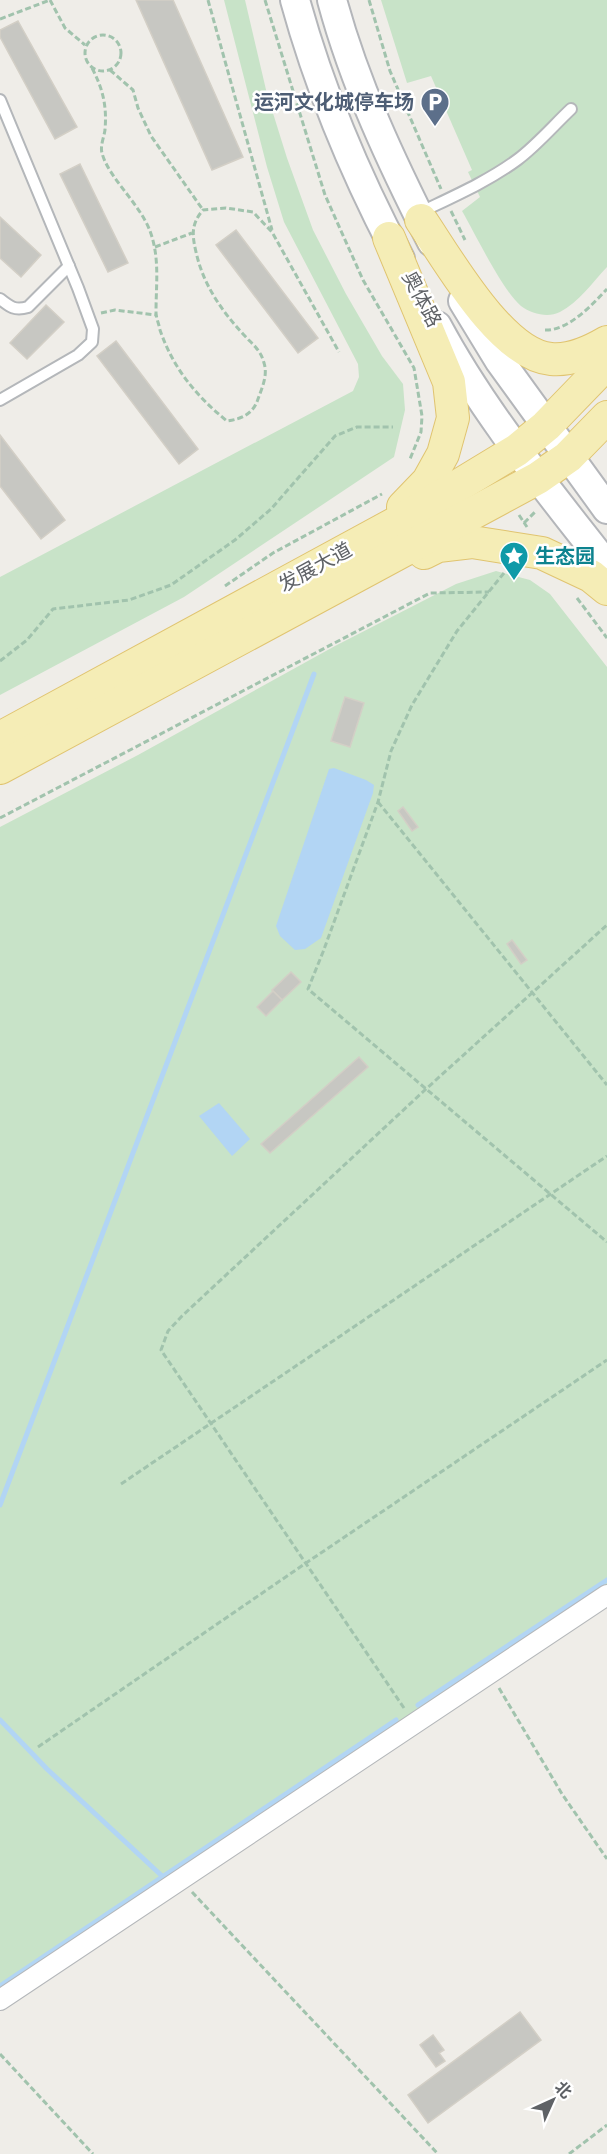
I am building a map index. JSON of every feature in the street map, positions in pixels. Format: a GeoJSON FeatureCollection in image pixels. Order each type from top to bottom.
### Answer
{"type":"FeatureCollection","features":[{"type":"Feature","properties":{"kind":"main road","name":"奥体路"},"geometry":{"type":"LineString","coordinates":[[295,0],[329,108],[373,208],[447,345],[517,450],[607,566]]}},
{"type":"Feature","properties":{"kind":"main road","name":"奥体路"},"geometry":{"type":"LineString","coordinates":[[332,0],[360,87],[397,173],[451,281],[499,360],[607,508]]}},
{"type":"Feature","properties":{"kind":"main road"},"geometry":{"type":"LineString","coordinates":[[419,217],[488,317],[512,341],[534,355],[549,359],[564,359],[589,353],[607,342]]}},
{"type":"Feature","properties":{"kind":"main road"},"geometry":{"type":"LineString","coordinates":[[221,620],[406,506],[428,481],[443,454],[453,418],[449,382],[389,238]]}},
{"type":"Feature","properties":{"kind":"main road","name":"发展大道"},"geometry":{"type":"LineString","coordinates":[[0,738],[221,620],[405,518],[517,450],[546,426],[607,363]]}},
{"type":"Feature","properties":{"kind":"main road","name":"发展大道"},"geometry":{"type":"LineString","coordinates":[[0,768],[221,620],[538,478],[568,457],[607,417]]}},
{"type":"Feature","properties":{"kind":"main road"},"geometry":{"type":"LineString","coordinates":[[221,620],[341,595],[438,546],[472,542],[542,553],[591,576],[607,590]]}},
{"type":"Feature","properties":{"kind":"street"},"geometry":{"type":"LineString","coordinates":[[0,2000],[607,1595]]}},
{"type":"Feature","properties":{"kind":"lane"},"geometry":{"type":"LineString","coordinates":[[0,100],[93,329],[92,342],[78,355],[0,400]]}},
{"type":"Feature","properties":{"kind":"lane"},"geometry":{"type":"LineString","coordinates":[[419,217],[509,166],[571,109]]}},
{"type":"Feature","properties":{"kind":"lane"},"geometry":{"type":"LineString","coordinates":[[0,299],[10,307],[19,309],[28,307],[69,266]]}},
{"type":"Feature","properties":{"kind":"path"},"geometry":{"type":"LineString","coordinates":[[0,19],[50,0],[65,28],[86,46]]}},
{"type":"Feature","properties":{"kind":"path"},"geometry":{"type":"LineString","coordinates":[[208,0],[272,232],[339,352]]}},
{"type":"Feature","properties":{"kind":"path"},"geometry":{"type":"LineString","coordinates":[[265,0],[325,195],[363,280],[414,368],[422,416],[421,432],[406,467]]}},
{"type":"Feature","properties":{"kind":"path"},"geometry":{"type":"LineString","coordinates":[[92,68],[104,72],[119,62],[121,56],[119,44],[111,36],[93,37],[86,46],[85,58],[102,88],[105,104],[105,131],[101,151],[109,168],[136,205],[149,229],[157,267],[156,315],[173,362],[206,404],[227,421],[240,419],[250,414],[257,403],[265,381],[265,364],[256,346],[244,335],[208,289],[199,265],[192,233],[195,219],[203,210],[226,208],[253,212],[272,232]]}},
{"type":"Feature","properties":{"kind":"path"},"geometry":{"type":"LineString","coordinates":[[110,70],[133,90],[138,108],[151,136],[203,210]]}},
{"type":"Feature","properties":{"kind":"path"},"geometry":{"type":"LineString","coordinates":[[154,247],[192,233]]}},
{"type":"Feature","properties":{"kind":"path"},"geometry":{"type":"LineString","coordinates":[[88,315],[115,310],[156,315]]}},
{"type":"Feature","properties":{"kind":"path"},"geometry":{"type":"LineString","coordinates":[[0,661],[27,640],[53,609],[129,600],[171,585],[235,540],[272,509],[335,436],[357,427],[393,427]]}},
{"type":"Feature","properties":{"kind":"path"},"geometry":{"type":"LineString","coordinates":[[221,620],[273,553],[388,490]]}},
{"type":"Feature","properties":{"kind":"path"},"geometry":{"type":"LineString","coordinates":[[511,548],[507,569],[457,631],[412,705],[391,751],[378,802],[308,989],[607,1242]]}},
{"type":"Feature","properties":{"kind":"path"},"geometry":{"type":"LineString","coordinates":[[0,818],[430,593],[489,592]]}},
{"type":"Feature","properties":{"kind":"path"},"geometry":{"type":"LineString","coordinates":[[378,802],[607,1085]]}},
{"type":"Feature","properties":{"kind":"path"},"geometry":{"type":"LineString","coordinates":[[415,1723],[161,1350],[168,1331],[426,1089],[607,926]]}},
{"type":"Feature","properties":{"kind":"path"},"geometry":{"type":"LineString","coordinates":[[121,1484],[607,1156]]}},
{"type":"Feature","properties":{"kind":"path"},"geometry":{"type":"LineString","coordinates":[[38,1747],[607,1360]]}},
{"type":"Feature","properties":{"kind":"path"},"geometry":{"type":"LineString","coordinates":[[490,1673],[562,1794],[607,1859]]}},
{"type":"Feature","properties":{"kind":"path"},"geometry":{"type":"LineString","coordinates":[[181,1880],[438,2154]]}},
{"type":"Feature","properties":{"kind":"path"},"geometry":{"type":"LineString","coordinates":[[0,2054],[93,2154]]}},
{"type":"Feature","properties":{"kind":"path"},"geometry":{"type":"LineString","coordinates":[[569,2154],[607,2125]]}},
{"type":"Feature","properties":{"kind":"green space"},"geometry":{"type":"Polygon","coordinates":[[[224,0],[245,0],[267,94],[313,230],[382,356],[403,384],[405,410],[394,457],[184,597],[0,695],[0,577],[353,391],[359,377],[358,364],[284,222],[267,167],[224,0]]]}},
{"type":"Feature","properties":{"kind":"green space"},"geometry":{"type":"Polygon","coordinates":[[[381,0],[607,0],[607,267],[567,308],[550,315],[530,311],[521,306],[506,288],[490,262],[462,211],[480,197],[468,172],[472,170],[431,76],[407,83],[381,0]]]}},
{"type":"Feature","properties":{"kind":"green space"},"geometry":{"type":"Polygon","coordinates":[[[496,571],[530,580],[550,594],[607,667],[607,1592],[0,1999],[0,827],[138,755],[335,646],[456,584],[496,571]]]}},
{"type":"Feature","properties":{"kind":"water"},"geometry":{"type":"Polygon","coordinates":[[[334,768],[374,785],[373,793],[321,938],[305,949],[295,950],[280,936],[276,926],[329,769],[334,768]]]}},
{"type":"Feature","properties":{"kind":"water"},"geometry":{"type":"Polygon","coordinates":[[[219,1103],[250,1139],[232,1156],[199,1116],[219,1103]]]}},
{"type":"Feature","properties":{"kind":"building"},"geometry":{"type":"Polygon","coordinates":[[[136,0],[173,0],[243,157],[212,170],[136,0]]]}},
{"type":"Feature","properties":{"kind":"building"},"geometry":{"type":"Polygon","coordinates":[[[18,21],[77,127],[55,139],[0,37],[0,30],[18,21]]]}},
{"type":"Feature","properties":{"kind":"building"},"geometry":{"type":"Polygon","coordinates":[[[80,164],[128,263],[108,272],[60,174],[80,164]]]}},
{"type":"Feature","properties":{"kind":"building"},"geometry":{"type":"Polygon","coordinates":[[[0,217],[41,255],[21,277],[0,258],[0,217]]]}},
{"type":"Feature","properties":{"kind":"building"},"geometry":{"type":"Polygon","coordinates":[[[236,230],[318,338],[298,353],[216,245],[236,230]]]}},
{"type":"Feature","properties":{"kind":"building"},"geometry":{"type":"Polygon","coordinates":[[[46,305],[64,322],[27,359],[10,343],[46,305]]]}},
{"type":"Feature","properties":{"kind":"building"},"geometry":{"type":"Polygon","coordinates":[[[116,341],[198,449],[179,464],[97,356],[116,341]]]}},
{"type":"Feature","properties":{"kind":"building"},"geometry":{"type":"Polygon","coordinates":[[[0,435],[65,520],[41,539],[0,486],[0,435]]]}},
{"type":"Feature","properties":{"kind":"building"},"geometry":{"type":"Polygon","coordinates":[[[345,697],[364,703],[350,747],[331,741],[345,697]]]}},
{"type":"Feature","properties":{"kind":"building"},"geometry":{"type":"Polygon","coordinates":[[[403,807],[418,827],[412,831],[398,811],[403,807]]]}},
{"type":"Feature","properties":{"kind":"building"},"geometry":{"type":"Polygon","coordinates":[[[512,940],[527,960],[521,964],[507,944],[512,940]]]}},
{"type":"Feature","properties":{"kind":"building"},"geometry":{"type":"Polygon","coordinates":[[[291,972],[301,982],[282,1000],[272,990],[291,972]]]}},
{"type":"Feature","properties":{"kind":"building"},"geometry":{"type":"Polygon","coordinates":[[[273,991],[282,1000],[266,1016],[257,1007],[273,991]]]}},
{"type":"Feature","properties":{"kind":"building"},"geometry":{"type":"Polygon","coordinates":[[[359,1057],[368,1067],[270,1153],[261,1144],[359,1057]]]}},
{"type":"Feature","properties":{"kind":"building"},"geometry":{"type":"Polygon","coordinates":[[[520,2012],[541,2040],[428,2123],[408,2095],[520,2012]]]}},
{"type":"Feature","properties":{"kind":"building"},"geometry":{"type":"Polygon","coordinates":[[[433,2035],[444,2050],[439,2053],[445,2061],[436,2067],[420,2045],[433,2035]]]}},
{"type":"Feature","properties":{"kind":"waterway"},"geometry":{"type":"LineString","coordinates":[[0,1505],[314,674]]}},
{"type":"Feature","properties":{"kind":"waterway"},"geometry":{"type":"LineString","coordinates":[[418,1705],[607,1580]]}},
{"type":"Feature","properties":{"kind":"waterway"},"geometry":{"type":"LineString","coordinates":[[0,1720],[47,1769],[162,1876]]}},
{"type":"Feature","properties":{"kind":"waterway"},"geometry":{"type":"LineString","coordinates":[[0,1986],[396,1720]]}},
{"type":"Feature","properties":{"kind":"place","name":"运河文化城停车场"},"geometry":{"type":"Point","coordinates":[435,128]}},
{"type":"Feature","properties":{"kind":"place","name":"生态园"},"geometry":{"type":"Point","coordinates":[514,582]}}]}
